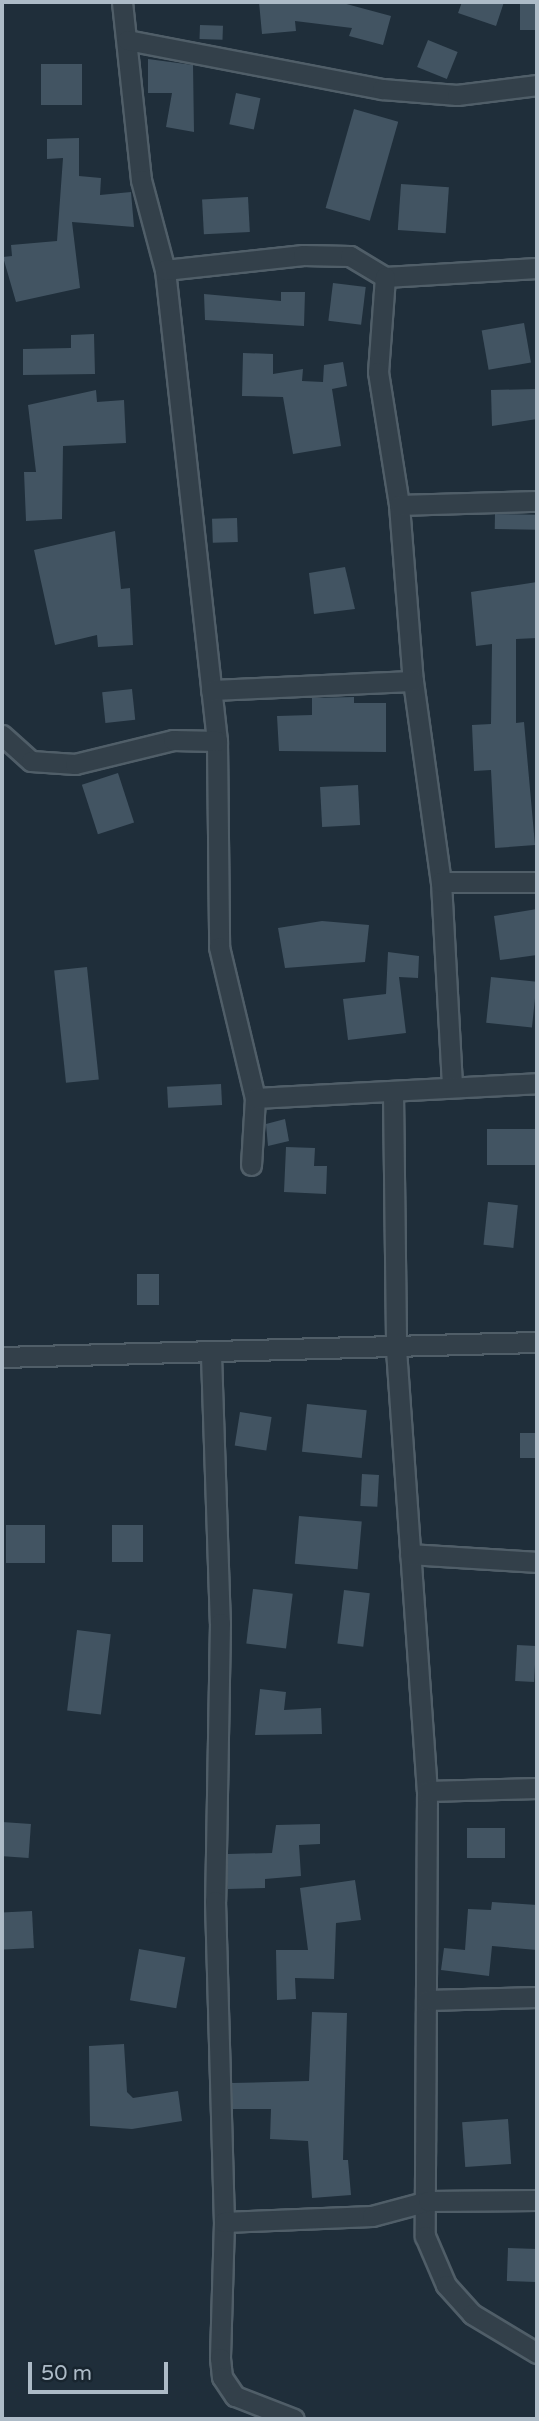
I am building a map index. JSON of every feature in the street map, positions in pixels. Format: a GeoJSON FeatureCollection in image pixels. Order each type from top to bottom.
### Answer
{"type":"FeatureCollection","features":[{"type":"Feature","properties":{"kind":"street"},"geometry":{"type":"LineString","coordinates":[[122,2],[141,180],[165,270],[216,741],[219,947],[255,1098],[251,1165]]}},
{"type":"Feature","properties":{"kind":"street"},"geometry":{"type":"LineString","coordinates":[[127,40],[382,89],[457,95],[537,85]]}},
{"type":"Feature","properties":{"kind":"street"},"geometry":{"type":"LineString","coordinates":[[165,270],[350,256],[385,277],[537,268]]}},
{"type":"Feature","properties":{"kind":"street"},"geometry":{"type":"LineString","coordinates":[[385,277],[378,372],[400,505],[413,681],[441,882],[452,1086]]}},
{"type":"Feature","properties":{"kind":"street"},"geometry":{"type":"LineString","coordinates":[[400,505],[537,501]]}},
{"type":"Feature","properties":{"kind":"street"},"geometry":{"type":"LineString","coordinates":[[211,690],[413,681]]}},
{"type":"Feature","properties":{"kind":"street"},"geometry":{"type":"LineString","coordinates":[[2,735],[31,761],[75,764],[173,740],[216,741]]}},
{"type":"Feature","properties":{"kind":"street"},"geometry":{"type":"LineString","coordinates":[[441,882],[537,882]]}},
{"type":"Feature","properties":{"kind":"street"},"geometry":{"type":"LineString","coordinates":[[255,1098],[393,1093],[452,1086],[537,1083]]}},
{"type":"Feature","properties":{"kind":"street"},"geometry":{"type":"LineString","coordinates":[[393,1093],[396,1349],[427,1791],[429,2254],[446,2285],[481,2320],[537,2353]]}},
{"type":"Feature","properties":{"kind":"street"},"geometry":{"type":"LineString","coordinates":[[2,1357],[211,1355],[537,1342]]}},
{"type":"Feature","properties":{"kind":"street"},"geometry":{"type":"LineString","coordinates":[[211,1355],[224,2222],[222,2377],[235,2396],[294,2419]]}},
{"type":"Feature","properties":{"kind":"street"},"geometry":{"type":"LineString","coordinates":[[410,1553],[537,1562]]}},
{"type":"Feature","properties":{"kind":"street"},"geometry":{"type":"LineString","coordinates":[[427,1791],[537,1788]]}},
{"type":"Feature","properties":{"kind":"street"},"geometry":{"type":"LineString","coordinates":[[427,2000],[537,1997]]}},
{"type":"Feature","properties":{"kind":"street"},"geometry":{"type":"LineString","coordinates":[[224,2222],[372,2216],[428,2201],[537,2200]]}},
{"type":"Feature","properties":{"kind":"building"},"geometry":{"type":"Polygon","coordinates":[[[259,2],[339,2],[391,16],[383,45],[349,36],[352,28],[295,21],[296,31],[262,34],[259,2]]]}},
{"type":"Feature","properties":{"kind":"building"},"geometry":{"type":"Polygon","coordinates":[[[462,2],[504,2],[496,26],[458,13],[462,2]]]}},
{"type":"Feature","properties":{"kind":"building"},"geometry":{"type":"Polygon","coordinates":[[[520,2],[537,2],[537,30],[520,30],[520,2]]]}},
{"type":"Feature","properties":{"kind":"building"},"geometry":{"type":"Polygon","coordinates":[[[200,25],[223,26],[222,40],[200,39],[200,25]]]}},
{"type":"Feature","properties":{"kind":"building"},"geometry":{"type":"Polygon","coordinates":[[[428,40],[458,52],[447,79],[417,67],[428,40]]]}},
{"type":"Feature","properties":{"kind":"building"},"geometry":{"type":"Polygon","coordinates":[[[148,59],[193,65],[194,132],[166,127],[172,93],[148,93],[148,59]]]}},
{"type":"Feature","properties":{"kind":"building"},"geometry":{"type":"Polygon","coordinates":[[[41,64],[82,64],[82,105],[41,105],[41,64]]]}},
{"type":"Feature","properties":{"kind":"building"},"geometry":{"type":"Polygon","coordinates":[[[236,93],[260,98],[254,129],[229,124],[236,93]]]}},
{"type":"Feature","properties":{"kind":"building"},"geometry":{"type":"Polygon","coordinates":[[[354,109],[398,122],[370,221],[326,208],[354,109]]]}},
{"type":"Feature","properties":{"kind":"building"},"geometry":{"type":"Polygon","coordinates":[[[79,138],[79,176],[101,178],[100,195],[131,192],[134,227],[72,222],[80,288],[16,302],[3,257],[12,256],[11,245],[57,241],[63,158],[47,159],[47,139],[79,138]]]}},
{"type":"Feature","properties":{"kind":"building"},"geometry":{"type":"Polygon","coordinates":[[[401,184],[449,187],[446,233],[398,230],[401,184]]]}},
{"type":"Feature","properties":{"kind":"building"},"geometry":{"type":"Polygon","coordinates":[[[248,197],[250,232],[204,234],[202,199],[248,197]]]}},
{"type":"Feature","properties":{"kind":"building"},"geometry":{"type":"Polygon","coordinates":[[[333,283],[366,287],[361,325],[328,321],[333,283]]]}},
{"type":"Feature","properties":{"kind":"building"},"geometry":{"type":"Polygon","coordinates":[[[281,292],[305,292],[304,326],[205,320],[204,294],[281,301],[281,292]]]}},
{"type":"Feature","properties":{"kind":"building"},"geometry":{"type":"Polygon","coordinates":[[[524,323],[531,362],[489,370],[482,330],[524,323]]]}},
{"type":"Feature","properties":{"kind":"building"},"geometry":{"type":"Polygon","coordinates":[[[94,334],[95,374],[23,375],[23,349],[71,348],[71,335],[94,334]]]}},
{"type":"Feature","properties":{"kind":"building"},"geometry":{"type":"Polygon","coordinates":[[[243,353],[273,354],[273,374],[303,369],[302,381],[323,382],[324,365],[343,362],[347,386],[332,389],[341,446],[293,454],[283,397],[242,396],[243,353]]]}},
{"type":"Feature","properties":{"kind":"building"},"geometry":{"type":"Polygon","coordinates":[[[537,389],[537,419],[492,426],[491,390],[537,389]]]}},
{"type":"Feature","properties":{"kind":"building"},"geometry":{"type":"Polygon","coordinates":[[[96,390],[97,402],[124,400],[126,443],[63,446],[62,519],[26,521],[24,472],[36,472],[28,405],[96,390]]]}},
{"type":"Feature","properties":{"kind":"building"},"geometry":{"type":"Polygon","coordinates":[[[495,514],[537,515],[537,530],[495,529],[495,514]]]}},
{"type":"Feature","properties":{"kind":"building"},"geometry":{"type":"Polygon","coordinates":[[[237,518],[238,542],[213,543],[212,519],[237,518]]]}},
{"type":"Feature","properties":{"kind":"building"},"geometry":{"type":"Polygon","coordinates":[[[115,531],[121,589],[130,588],[133,645],[98,647],[97,635],[55,645],[34,550],[115,531]]]}},
{"type":"Feature","properties":{"kind":"building"},"geometry":{"type":"Polygon","coordinates":[[[345,567],[355,609],[314,614],[309,573],[345,567]]]}},
{"type":"Feature","properties":{"kind":"building"},"geometry":{"type":"Polygon","coordinates":[[[537,582],[537,638],[516,639],[516,723],[524,722],[535,845],[495,848],[491,770],[474,771],[472,725],[491,724],[492,644],[476,646],[471,592],[537,582]]]}},
{"type":"Feature","properties":{"kind":"building"},"geometry":{"type":"Polygon","coordinates":[[[132,689],[135,720],[105,723],[102,692],[132,689]]]}},
{"type":"Feature","properties":{"kind":"building"},"geometry":{"type":"Polygon","coordinates":[[[354,697],[354,703],[386,703],[386,752],[279,751],[277,716],[312,715],[312,698],[354,697]]]}},
{"type":"Feature","properties":{"kind":"building"},"geometry":{"type":"Polygon","coordinates":[[[118,773],[134,822],[98,834],[82,785],[118,773]]]}},
{"type":"Feature","properties":{"kind":"building"},"geometry":{"type":"Polygon","coordinates":[[[358,785],[360,825],[322,827],[320,787],[358,785]]]}},
{"type":"Feature","properties":{"kind":"building"},"geometry":{"type":"Polygon","coordinates":[[[537,909],[537,955],[500,960],[494,916],[537,909]]]}},
{"type":"Feature","properties":{"kind":"building"},"geometry":{"type":"Polygon","coordinates":[[[322,921],[369,925],[365,962],[285,968],[278,928],[322,921]]]}},
{"type":"Feature","properties":{"kind":"building"},"geometry":{"type":"Polygon","coordinates":[[[388,952],[419,956],[418,978],[399,977],[406,1033],[348,1040],[343,999],[386,994],[388,952]]]}},
{"type":"Feature","properties":{"kind":"building"},"geometry":{"type":"Polygon","coordinates":[[[87,967],[99,1079],[66,1083],[54,970],[87,967]]]}},
{"type":"Feature","properties":{"kind":"building"},"geometry":{"type":"Polygon","coordinates":[[[491,977],[537,982],[532,1028],[486,1023],[491,977]]]}},
{"type":"Feature","properties":{"kind":"building"},"geometry":{"type":"Polygon","coordinates":[[[221,1084],[222,1105],[168,1108],[167,1087],[221,1084]]]}},
{"type":"Feature","properties":{"kind":"building"},"geometry":{"type":"Polygon","coordinates":[[[285,1119],[289,1141],[268,1146],[266,1124],[285,1119]]]}},
{"type":"Feature","properties":{"kind":"building"},"geometry":{"type":"Polygon","coordinates":[[[487,1129],[537,1129],[537,1165],[487,1165],[487,1129]]]}},
{"type":"Feature","properties":{"kind":"building"},"geometry":{"type":"Polygon","coordinates":[[[286,1147],[315,1148],[314,1166],[327,1166],[326,1194],[284,1192],[286,1147]]]}},
{"type":"Feature","properties":{"kind":"building"},"geometry":{"type":"Polygon","coordinates":[[[488,1202],[518,1205],[513,1248],[484,1245],[488,1202]]]}},
{"type":"Feature","properties":{"kind":"building"},"geometry":{"type":"Polygon","coordinates":[[[137,1274],[159,1274],[159,1305],[137,1305],[137,1274]]]}},
{"type":"Feature","properties":{"kind":"building"},"geometry":{"type":"Polygon","coordinates":[[[307,1404],[367,1410],[362,1458],[302,1452],[307,1404]]]}},
{"type":"Feature","properties":{"kind":"building"},"geometry":{"type":"Polygon","coordinates":[[[240,1412],[272,1417],[266,1451],[235,1446],[240,1412]]]}},
{"type":"Feature","properties":{"kind":"building"},"geometry":{"type":"Polygon","coordinates":[[[520,1433],[537,1433],[537,1458],[520,1458],[520,1433]]]}},
{"type":"Feature","properties":{"kind":"building"},"geometry":{"type":"Polygon","coordinates":[[[362,1474],[379,1475],[377,1507],[360,1506],[362,1474]]]}},
{"type":"Feature","properties":{"kind":"building"},"geometry":{"type":"Polygon","coordinates":[[[299,1516],[362,1521],[358,1569],[295,1564],[299,1516]]]}},
{"type":"Feature","properties":{"kind":"building"},"geometry":{"type":"Polygon","coordinates":[[[6,1525],[45,1525],[45,1563],[6,1563],[6,1525]]]}},
{"type":"Feature","properties":{"kind":"building"},"geometry":{"type":"Polygon","coordinates":[[[112,1525],[143,1525],[143,1562],[112,1562],[112,1525]]]}},
{"type":"Feature","properties":{"kind":"building"},"geometry":{"type":"Polygon","coordinates":[[[253,1589],[293,1594],[286,1648],[246,1644],[253,1589]]]}},
{"type":"Feature","properties":{"kind":"building"},"geometry":{"type":"Polygon","coordinates":[[[344,1590],[370,1593],[363,1647],[337,1644],[344,1590]]]}},
{"type":"Feature","properties":{"kind":"building"},"geometry":{"type":"Polygon","coordinates":[[[77,1630],[111,1634],[101,1715],[67,1710],[77,1630]]]}},
{"type":"Feature","properties":{"kind":"building"},"geometry":{"type":"Polygon","coordinates":[[[517,1645],[536,1646],[534,1682],[515,1681],[517,1645]]]}},
{"type":"Feature","properties":{"kind":"building"},"geometry":{"type":"Polygon","coordinates":[[[260,1689],[286,1692],[284,1710],[321,1708],[322,1734],[255,1735],[260,1689]]]}},
{"type":"Feature","properties":{"kind":"building"},"geometry":{"type":"Polygon","coordinates":[[[2,1822],[31,1824],[29,1858],[2,1856],[2,1822]]]}},
{"type":"Feature","properties":{"kind":"building"},"geometry":{"type":"Polygon","coordinates":[[[320,1824],[320,1844],[299,1845],[301,1876],[265,1879],[265,1888],[228,1889],[228,1854],[272,1853],[276,1825],[320,1824]]]}},
{"type":"Feature","properties":{"kind":"building"},"geometry":{"type":"Polygon","coordinates":[[[467,1828],[505,1828],[505,1858],[467,1858],[467,1828]]]}},
{"type":"Feature","properties":{"kind":"building"},"geometry":{"type":"Polygon","coordinates":[[[355,1880],[361,1920],[336,1923],[334,1979],[295,1978],[296,1999],[277,2000],[276,1950],[308,1950],[300,1888],[355,1880]]]}},
{"type":"Feature","properties":{"kind":"building"},"geometry":{"type":"Polygon","coordinates":[[[492,1902],[537,1905],[537,1950],[492,1946],[489,1976],[441,1970],[444,1948],[465,1950],[468,1909],[491,1910],[492,1902]]]}},
{"type":"Feature","properties":{"kind":"building"},"geometry":{"type":"Polygon","coordinates":[[[32,1911],[34,1948],[4,1950],[2,1913],[32,1911]]]}},
{"type":"Feature","properties":{"kind":"building"},"geometry":{"type":"Polygon","coordinates":[[[139,1949],[185,1957],[176,2008],[130,2000],[139,1949]]]}},
{"type":"Feature","properties":{"kind":"building"},"geometry":{"type":"Polygon","coordinates":[[[312,2012],[347,2013],[343,2160],[348,2160],[351,2195],[312,2198],[308,2141],[270,2139],[271,2109],[233,2109],[232,2083],[309,2081],[312,2012]]]}},
{"type":"Feature","properties":{"kind":"building"},"geometry":{"type":"Polygon","coordinates":[[[124,2044],[127,2092],[133,2098],[178,2091],[182,2121],[132,2129],[90,2126],[89,2046],[124,2044]]]}},
{"type":"Feature","properties":{"kind":"building"},"geometry":{"type":"Polygon","coordinates":[[[508,2119],[511,2164],[465,2167],[462,2122],[508,2119]]]}},
{"type":"Feature","properties":{"kind":"building"},"geometry":{"type":"Polygon","coordinates":[[[508,2248],[537,2249],[536,2282],[507,2281],[508,2248]]]}}]}
